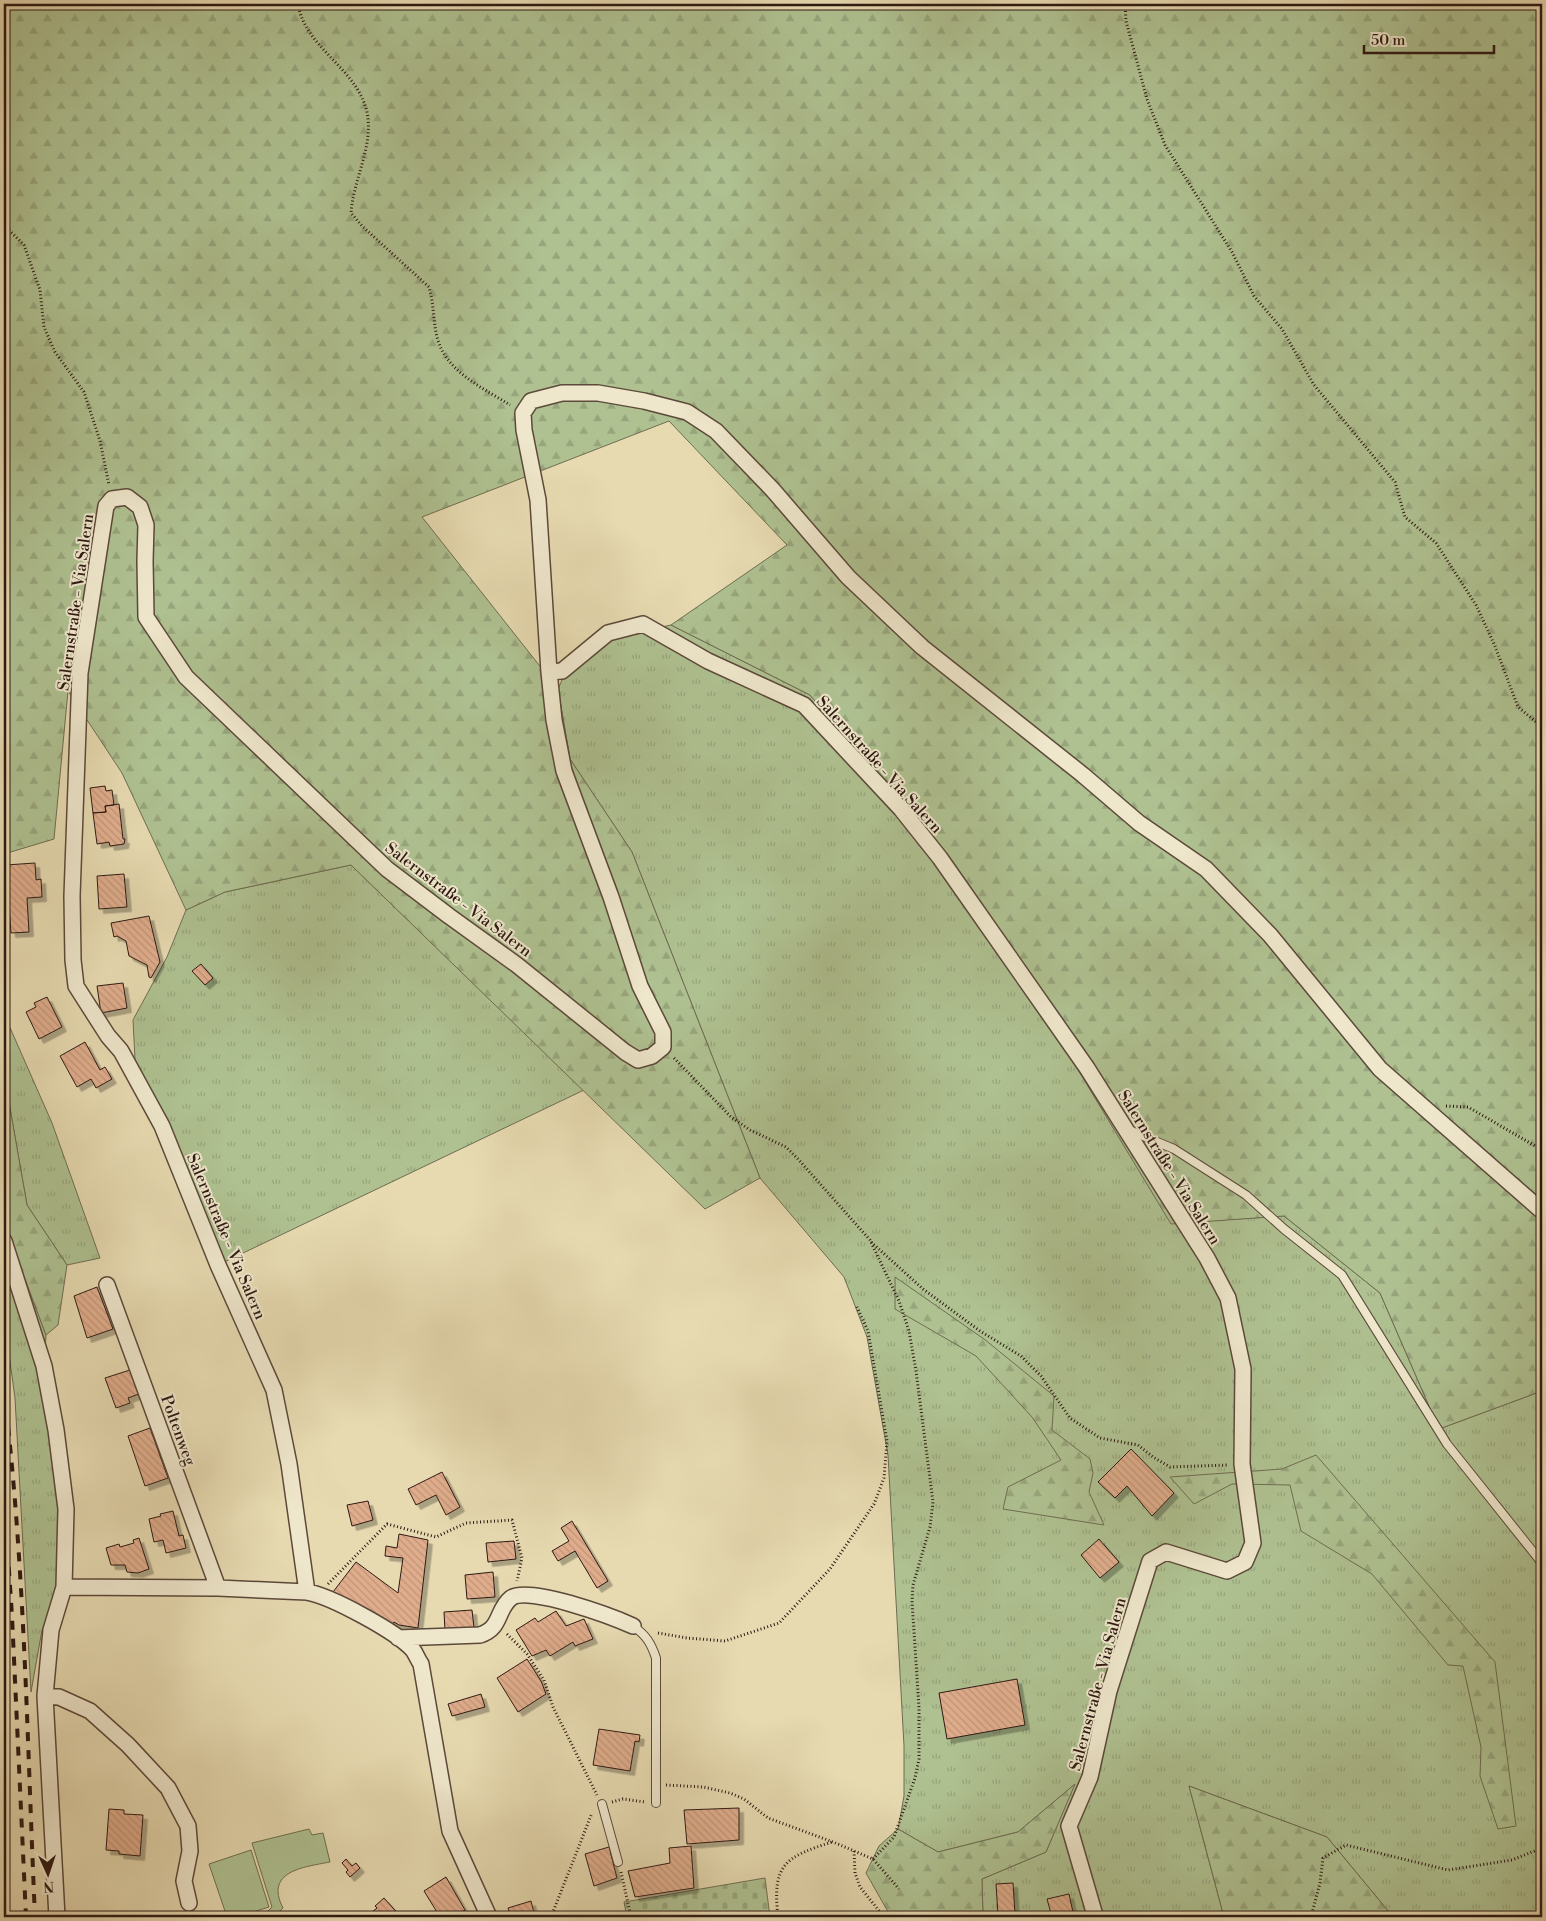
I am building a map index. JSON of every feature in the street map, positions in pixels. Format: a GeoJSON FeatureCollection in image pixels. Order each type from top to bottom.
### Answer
{"type":"FeatureCollection","features":[{"type":"Feature","properties":{"kind":"street"},"geometry":{"type":"LineString","coordinates":[[663,1047],[663,1032],[640,986],[611,897],[564,771],[554,720],[549,672],[538,500],[524,430],[523,413],[530,401],[562,393],[598,393],[644,401],[687,412],[716,431],[772,489],[848,577],[922,647],[1139,823],[1206,869],[1270,935],[1380,1069],[1542,1211]]}},
{"type":"Feature","properties":{"kind":"street","name":"Salernstraße - Via Salern"},"geometry":{"type":"LineString","coordinates":[[313,1593],[274,1390],[218,1265],[162,1126],[121,1051],[108,1036],[76,986],[73,960],[72,896],[80,672],[106,506],[112,499],[127,498],[140,507],[146,525],[146,617],[186,677],[387,869],[517,965],[625,1052],[638,1060],[652,1056],[663,1047]]}},
{"type":"Feature","properties":{"kind":"street","name":"Salernstraße - Via Salern"},"geometry":{"type":"LineString","coordinates":[[549,672],[562,671],[608,633],[644,624],[708,661],[804,705],[901,809],[940,858],[1087,1068],[1206,1258],[1228,1298],[1243,1369],[1242,1464],[1253,1543],[1245,1562],[1227,1571],[1166,1552],[1150,1561],[1109,1691],[1090,1777],[1069,1826],[1094,1912]]}},
{"type":"Feature","properties":{"kind":"street"},"geometry":{"type":"LineString","coordinates":[[4,1241],[44,1366],[56,1430],[66,1510],[64,1587],[51,1630],[45,1696],[57,1917]]}},
{"type":"Feature","properties":{"kind":"street","name":"Poltenweg"},"geometry":{"type":"LineString","coordinates":[[107,1285],[218,1588]]}},
{"type":"Feature","properties":{"kind":"street"},"geometry":{"type":"LineString","coordinates":[[64,1587],[218,1588],[313,1593],[345,1605],[398,1638],[413,1650],[421,1664],[450,1831],[489,1917]]}},
{"type":"Feature","properties":{"kind":"street"},"geometry":{"type":"LineString","coordinates":[[398,1638],[480,1634],[487,1632],[496,1624],[504,1604],[514,1596],[532,1596],[559,1601],[610,1615],[633,1626]]}},
{"type":"Feature","properties":{"kind":"street"},"geometry":{"type":"LineString","coordinates":[[421,1664],[433,1636]]}},
{"type":"Feature","properties":{"kind":"street"},"geometry":{"type":"LineString","coordinates":[[45,1696],[60,1697],[90,1711],[128,1745],[168,1788],[188,1826],[190,1851],[184,1881],[189,1903]]}},
{"type":"Feature","properties":{"kind":"lane"},"geometry":{"type":"LineString","coordinates":[[1125,1128],[1174,1149],[1246,1195],[1284,1229],[1342,1275],[1447,1444],[1542,1563]]}},
{"type":"Feature","properties":{"kind":"lane"},"geometry":{"type":"LineString","coordinates":[[633,1626],[643,1633],[651,1643],[656,1658],[656,1803]]}},
{"type":"Feature","properties":{"kind":"lane"},"geometry":{"type":"LineString","coordinates":[[602,1804],[618,1862]]}},
{"type":"Feature","properties":{"kind":"path"},"geometry":{"type":"LineString","coordinates":[[298,4],[300,15],[308,32],[347,76],[360,94],[367,112],[368,134],[359,179],[352,198],[352,214],[362,226],[429,287],[433,300],[433,318],[437,340],[446,358],[461,374],[523,413]]}},
{"type":"Feature","properties":{"kind":"path"},"geometry":{"type":"LineString","coordinates":[[1125,4],[1126,21],[1147,99],[1164,145],[1232,252],[1254,296],[1282,330],[1314,385],[1395,482],[1405,516],[1436,543],[1471,597],[1495,646],[1518,707],[1542,727]]}},
{"type":"Feature","properties":{"kind":"path"},"geometry":{"type":"LineString","coordinates":[[4,225],[24,245],[40,290],[44,328],[55,352],[84,392],[100,441],[112,499]]}},
{"type":"Feature","properties":{"kind":"path"},"geometry":{"type":"LineString","coordinates":[[663,1047],[731,1117],[750,1130],[786,1147],[870,1240],[923,1289],[980,1331],[1022,1356],[1041,1376],[1070,1418],[1100,1438],[1138,1445],[1170,1467],[1242,1464]]}},
{"type":"Feature","properties":{"kind":"path"},"geometry":{"type":"LineString","coordinates":[[1420,1104],[1468,1107],[1542,1150]]}},
{"type":"Feature","properties":{"kind":"path"},"geometry":{"type":"LineString","coordinates":[[870,1240],[899,1301],[909,1331],[923,1416],[933,1502],[930,1527],[913,1585],[912,1601],[919,1699],[919,1760],[915,1778],[894,1837],[873,1859]]}},
{"type":"Feature","properties":{"kind":"path"},"geometry":{"type":"LineString","coordinates":[[633,1626],[688,1638],[725,1642],[779,1623],[830,1569],[874,1504],[884,1478],[887,1441],[868,1331],[856,1305]]}},
{"type":"Feature","properties":{"kind":"path"},"geometry":{"type":"LineString","coordinates":[[313,1593],[387,1524],[436,1538],[466,1523],[512,1520],[522,1558],[514,1596]]}},
{"type":"Feature","properties":{"kind":"path"},"geometry":{"type":"LineString","coordinates":[[496,1624],[527,1654],[544,1680],[553,1707],[602,1804]]}},
{"type":"Feature","properties":{"kind":"path"},"geometry":{"type":"LineString","coordinates":[[656,1784],[703,1787],[730,1793],[744,1799],[768,1818],[873,1859],[899,1889]]}},
{"type":"Feature","properties":{"kind":"path"},"geometry":{"type":"LineString","coordinates":[[551,1917],[592,1814],[602,1804],[623,1799],[656,1803]]}},
{"type":"Feature","properties":{"kind":"path"},"geometry":{"type":"LineString","coordinates":[[778,1917],[775,1894],[777,1880],[784,1865],[794,1856],[833,1842]]}},
{"type":"Feature","properties":{"kind":"path"},"geometry":{"type":"LineString","coordinates":[[1311,1917],[1320,1883],[1323,1858],[1346,1845],[1448,1870],[1512,1860],[1542,1848]]}},
{"type":"Feature","properties":{"kind":"path"},"geometry":{"type":"LineString","coordinates":[[854,1851],[855,1873],[860,1888],[884,1917]]}},
{"type":"Feature","properties":{"kind":"path"},"geometry":{"type":"LineString","coordinates":[[618,1862],[631,1917]]}},
{"type":"Feature","properties":{"kind":"green space"},"geometry":{"type":"Polygon","coordinates":[[[4,4],[1542,4],[1542,1391],[1439,1429],[1380,1293],[1284,1216],[1171,1224],[963,879],[810,695],[671,625],[787,545],[669,421],[422,517],[558,689],[570,759],[632,852],[760,1178],[705,1209],[351,865],[225,892],[186,910],[122,773],[68,691],[54,839],[4,854],[4,4]]]}},
{"type":"Feature","properties":{"kind":"green space"},"geometry":{"type":"Polygon","coordinates":[[[671,625],[810,695],[963,879],[1171,1223],[1284,1216],[1380,1293],[1439,1429],[1542,1391],[1542,1917],[1393,1917],[1327,1837],[1189,1786],[1224,1917],[983,1917],[982,1879],[1046,1852],[1074,1785],[1018,1832],[938,1852],[898,1829],[904,1796],[904,1746],[888,1455],[867,1337],[844,1277],[760,1178],[632,852],[570,759],[558,689],[568,667],[604,640],[671,625]]]}},
{"type":"Feature","properties":{"kind":"green space"},"geometry":{"type":"Polygon","coordinates":[[[351,865],[584,1090],[218,1265],[136,1079],[133,1020],[167,957],[186,910],[225,892],[351,865]]]}},
{"type":"Feature","properties":{"kind":"green space"},"geometry":{"type":"Polygon","coordinates":[[[4,1014],[52,1123],[100,1258],[67,1265],[27,1205],[4,1074],[4,1014]]]}},
{"type":"Feature","properties":{"kind":"green space"},"geometry":{"type":"Polygon","coordinates":[[[4,1074],[27,1205],[67,1265],[58,1325],[46,1335],[4,1223],[4,1074]]]}},
{"type":"Feature","properties":{"kind":"green space"},"geometry":{"type":"Polygon","coordinates":[[[4,1223],[46,1335],[44,1366],[56,1430],[64,1587],[42,1630],[31,1692],[15,1398],[4,1318],[4,1223]]]}},
{"type":"Feature","properties":{"kind":"green space"},"geometry":{"type":"Polygon","coordinates":[[[895,1277],[984,1339],[1054,1396],[1052,1430],[1090,1459],[1093,1473],[1089,1492],[1104,1525],[1003,1509],[1008,1487],[1061,1460],[1032,1417],[976,1356],[895,1309],[895,1277]]]}},
{"type":"Feature","properties":{"kind":"green space"},"geometry":{"type":"Polygon","coordinates":[[[1316,1455],[1495,1662],[1516,1826],[1498,1829],[1480,1776],[1481,1747],[1463,1666],[1448,1665],[1372,1574],[1301,1531],[1290,1485],[1232,1484],[1194,1504],[1170,1477],[1282,1469],[1316,1455]]]}},
{"type":"Feature","properties":{"kind":"green space"},"geometry":{"type":"Polygon","coordinates":[[[1075,1784],[1046,1852],[982,1879],[983,1917],[891,1917],[866,1873],[879,1846],[898,1829],[938,1852],[1018,1832],[1075,1784]]]}},
{"type":"Feature","properties":{"kind":"green space"},"geometry":{"type":"Polygon","coordinates":[[[1189,1786],[1327,1837],[1393,1917],[1224,1917],[1189,1786]]]}},
{"type":"Feature","properties":{"kind":"green space"},"geometry":{"type":"Polygon","coordinates":[[[309,1829],[312,1835],[323,1833],[330,1862],[309,1866],[290,1873],[279,1886],[278,1896],[283,1908],[280,1911],[285,1917],[262,1917],[272,1907],[252,1843],[309,1829]]]}},
{"type":"Feature","properties":{"kind":"green space"},"geometry":{"type":"Polygon","coordinates":[[[251,1850],[269,1907],[237,1917],[227,1917],[209,1864],[251,1850]]]}},
{"type":"Feature","properties":{"kind":"green space"},"geometry":{"type":"Polygon","coordinates":[[[765,1878],[770,1917],[627,1917],[624,1902],[765,1878]]]}},
{"type":"Feature","properties":{"kind":"building"},"geometry":{"type":"Polygon","coordinates":[[[105,786],[106,791],[112,790],[114,805],[105,806],[106,812],[93,813],[90,788],[105,786]]]}},
{"type":"Feature","properties":{"kind":"building"},"geometry":{"type":"Polygon","coordinates":[[[119,804],[123,839],[125,839],[124,844],[110,846],[109,842],[97,844],[93,813],[106,812],[105,806],[119,804]]]}},
{"type":"Feature","properties":{"kind":"building"},"geometry":{"type":"Polygon","coordinates":[[[35,863],[36,880],[41,879],[42,897],[27,898],[29,932],[11,933],[6,865],[35,863]]]}},
{"type":"Feature","properties":{"kind":"building"},"geometry":{"type":"Polygon","coordinates":[[[124,874],[127,907],[99,909],[97,876],[124,874]]]}},
{"type":"Feature","properties":{"kind":"building"},"geometry":{"type":"Polygon","coordinates":[[[149,916],[160,962],[151,978],[149,977],[147,965],[129,956],[126,941],[117,936],[114,937],[111,923],[149,916]]]}},
{"type":"Feature","properties":{"kind":"building"},"geometry":{"type":"Polygon","coordinates":[[[201,964],[213,978],[205,985],[192,971],[201,964]]]}},
{"type":"Feature","properties":{"kind":"building"},"geometry":{"type":"Polygon","coordinates":[[[123,983],[127,1008],[101,1013],[97,986],[123,983]]]}},
{"type":"Feature","properties":{"kind":"building"},"geometry":{"type":"Polygon","coordinates":[[[47,997],[62,1027],[39,1039],[26,1012],[36,1007],[34,1003],[47,997]]]}},
{"type":"Feature","properties":{"kind":"building"},"geometry":{"type":"Polygon","coordinates":[[[85,1042],[100,1070],[105,1067],[112,1079],[96,1088],[91,1079],[77,1087],[60,1056],[85,1042]]]}},
{"type":"Feature","properties":{"kind":"building"},"geometry":{"type":"Polygon","coordinates":[[[97,1287],[113,1329],[87,1338],[74,1296],[97,1287]]]}},
{"type":"Feature","properties":{"kind":"building"},"geometry":{"type":"Polygon","coordinates":[[[130,1370],[139,1394],[128,1398],[130,1403],[116,1408],[105,1378],[130,1370]]]}},
{"type":"Feature","properties":{"kind":"building"},"geometry":{"type":"Polygon","coordinates":[[[150,1428],[168,1478],[145,1486],[128,1436],[150,1428]]]}},
{"type":"Feature","properties":{"kind":"building"},"geometry":{"type":"Polygon","coordinates":[[[1131,1449],[1174,1493],[1152,1516],[1127,1486],[1115,1498],[1098,1482],[1131,1449]]]}},
{"type":"Feature","properties":{"kind":"building"},"geometry":{"type":"Polygon","coordinates":[[[442,1472],[460,1507],[446,1515],[436,1495],[416,1505],[408,1489],[442,1472]]]}},
{"type":"Feature","properties":{"kind":"building"},"geometry":{"type":"Polygon","coordinates":[[[368,1501],[373,1520],[352,1526],[347,1505],[368,1501]]]}},
{"type":"Feature","properties":{"kind":"building"},"geometry":{"type":"Polygon","coordinates":[[[173,1511],[179,1536],[183,1535],[186,1548],[166,1553],[163,1540],[154,1542],[149,1519],[173,1511]]]}},
{"type":"Feature","properties":{"kind":"building"},"geometry":{"type":"Polygon","coordinates":[[[572,1521],[608,1581],[597,1588],[575,1551],[558,1561],[552,1551],[569,1541],[561,1528],[572,1521]]]}},
{"type":"Feature","properties":{"kind":"building"},"geometry":{"type":"Polygon","coordinates":[[[399,1534],[428,1540],[418,1628],[399,1625],[394,1622],[392,1625],[333,1592],[356,1562],[398,1593],[403,1558],[385,1556],[386,1546],[397,1548],[399,1534]]]}},
{"type":"Feature","properties":{"kind":"building"},"geometry":{"type":"Polygon","coordinates":[[[139,1538],[149,1569],[138,1573],[127,1572],[125,1565],[111,1565],[106,1548],[119,1544],[120,1547],[134,1543],[133,1540],[139,1538]]]}},
{"type":"Feature","properties":{"kind":"building"},"geometry":{"type":"Polygon","coordinates":[[[1099,1539],[1119,1562],[1100,1578],[1081,1555],[1099,1539]]]}},
{"type":"Feature","properties":{"kind":"building"},"geometry":{"type":"Polygon","coordinates":[[[514,1541],[516,1559],[488,1562],[486,1543],[514,1541]]]}},
{"type":"Feature","properties":{"kind":"building"},"geometry":{"type":"Polygon","coordinates":[[[493,1572],[495,1597],[467,1599],[465,1575],[493,1572]]]}},
{"type":"Feature","properties":{"kind":"building"},"geometry":{"type":"Polygon","coordinates":[[[472,1610],[474,1628],[445,1631],[444,1612],[472,1610]]]}},
{"type":"Feature","properties":{"kind":"building"},"geometry":{"type":"Polygon","coordinates":[[[556,1611],[566,1626],[584,1619],[593,1639],[575,1646],[573,1642],[550,1656],[546,1650],[532,1656],[516,1630],[535,1618],[538,1622],[556,1611]]]}},
{"type":"Feature","properties":{"kind":"building"},"geometry":{"type":"Polygon","coordinates":[[[527,1659],[541,1681],[546,1694],[518,1712],[497,1678],[527,1659]]]}},
{"type":"Feature","properties":{"kind":"building"},"geometry":{"type":"Polygon","coordinates":[[[1017,1679],[1025,1725],[947,1739],[939,1693],[1017,1679]]]}},
{"type":"Feature","properties":{"kind":"building"},"geometry":{"type":"Polygon","coordinates":[[[481,1694],[485,1707],[452,1716],[448,1704],[481,1694]]]}},
{"type":"Feature","properties":{"kind":"building"},"geometry":{"type":"Polygon","coordinates":[[[599,1729],[640,1735],[639,1742],[635,1741],[630,1771],[593,1765],[599,1729]]]}},
{"type":"Feature","properties":{"kind":"building"},"geometry":{"type":"Polygon","coordinates":[[[739,1808],[739,1840],[687,1844],[684,1810],[739,1808]]]}},
{"type":"Feature","properties":{"kind":"building"},"geometry":{"type":"Polygon","coordinates":[[[109,1809],[124,1810],[124,1814],[143,1815],[140,1856],[119,1854],[119,1851],[106,1850],[109,1809]]]}},
{"type":"Feature","properties":{"kind":"building"},"geometry":{"type":"Polygon","coordinates":[[[691,1846],[694,1888],[635,1897],[628,1871],[670,1863],[669,1848],[691,1846]]]}},
{"type":"Feature","properties":{"kind":"building"},"geometry":{"type":"Polygon","coordinates":[[[609,1847],[617,1878],[594,1886],[585,1854],[609,1847]]]}},
{"type":"Feature","properties":{"kind":"building"},"geometry":{"type":"Polygon","coordinates":[[[346,1859],[352,1866],[356,1863],[360,1868],[350,1877],[346,1872],[348,1870],[342,1863],[346,1859]]]}},
{"type":"Feature","properties":{"kind":"building"},"geometry":{"type":"Polygon","coordinates":[[[446,1877],[465,1910],[453,1917],[440,1917],[424,1891],[446,1877]]]}},
{"type":"Feature","properties":{"kind":"building"},"geometry":{"type":"Polygon","coordinates":[[[1013,1883],[1015,1914],[998,1915],[996,1884],[1013,1883]]]}},
{"type":"Feature","properties":{"kind":"building"},"geometry":{"type":"Polygon","coordinates":[[[1069,1894],[1074,1917],[1052,1917],[1047,1899],[1069,1894]]]}},
{"type":"Feature","properties":{"kind":"building"},"geometry":{"type":"Polygon","coordinates":[[[384,1898],[401,1917],[366,1917],[377,1908],[375,1906],[384,1898]]]}},
{"type":"Feature","properties":{"kind":"building"},"geometry":{"type":"Polygon","coordinates":[[[531,1901],[535,1917],[511,1917],[508,1908],[531,1901]]]}},
{"type":"Feature","properties":{"kind":"railway"},"geometry":{"type":"LineString","coordinates":[[4,1391],[17,1522],[21,1588],[35,1917]]}},
{"type":"Feature","properties":{"kind":"railway"},"geometry":{"type":"LineString","coordinates":[[4,1495],[12,1616],[26,1917]]}}]}
